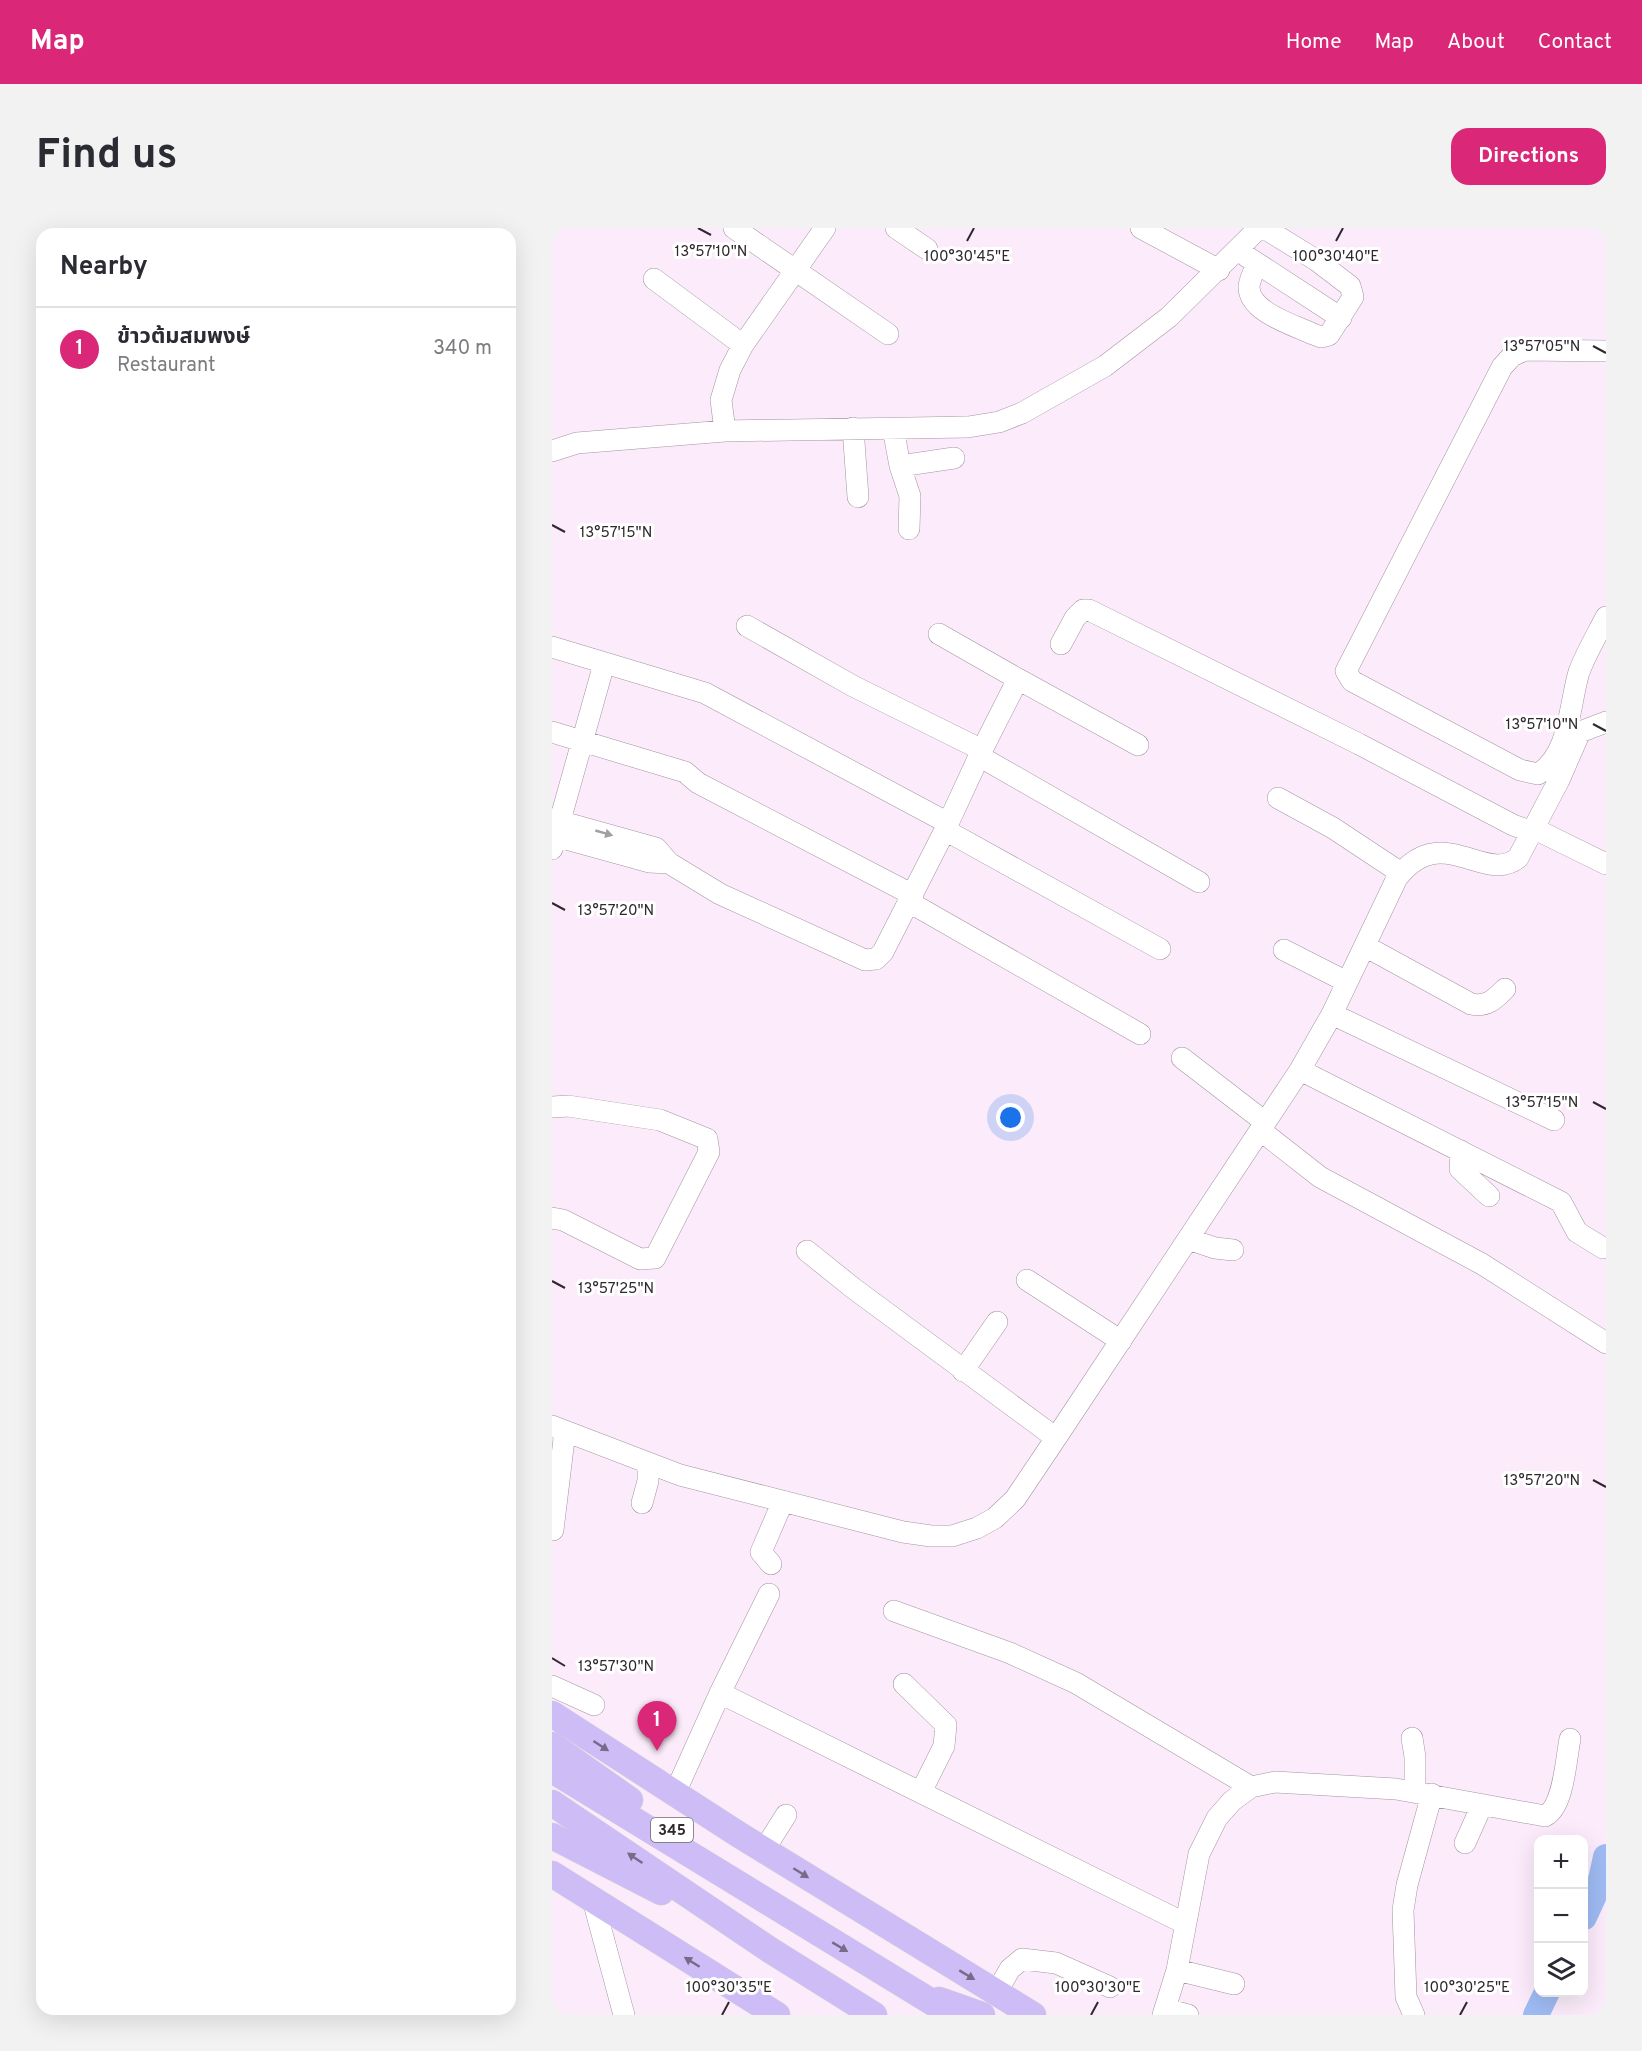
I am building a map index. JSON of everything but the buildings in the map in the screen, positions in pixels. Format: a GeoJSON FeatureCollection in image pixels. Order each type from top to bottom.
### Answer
{"type":"FeatureCollection","features":[{"type":"Feature","properties":{"kind":"main road"},"geometry":{"type":"LineString","coordinates":[[552,1714],[764,1850],[1033,2015]]}},
{"type":"Feature","properties":{"kind":"main road","name":"345"},"geometry":{"type":"LineString","coordinates":[[552,1745],[790,1917]]}},
{"type":"Feature","properties":{"kind":"main road","name":"345"},"geometry":{"type":"LineString","coordinates":[[552,1770],[953,2015]]}},
{"type":"Feature","properties":{"kind":"main road","name":"345"},"geometry":{"type":"LineString","coordinates":[[552,1803],[770,1950],[874,2015]]}},
{"type":"Feature","properties":{"kind":"main road","name":"345"},"geometry":{"type":"LineString","coordinates":[[552,1836],[770,1950]]}},
{"type":"Feature","properties":{"kind":"main road"},"geometry":{"type":"LineString","coordinates":[[552,1874],[777,2015]]}},
{"type":"Feature","properties":{"kind":"main road"},"geometry":{"type":"LineString","coordinates":[[908,1988],[982,2015]]}},
{"type":"Feature","properties":{"kind":"street"},"geometry":{"type":"LineString","coordinates":[[734,228],[888,334]]}},
{"type":"Feature","properties":{"kind":"street"},"geometry":{"type":"LineString","coordinates":[[725,431],[722,400],[724,383],[743,345],[825,228]]}},
{"type":"Feature","properties":{"kind":"street"},"geometry":{"type":"LineString","coordinates":[[896,228],[927,249]]}},
{"type":"Feature","properties":{"kind":"street"},"geometry":{"type":"LineString","coordinates":[[1141,228],[1219,270]]}},
{"type":"Feature","properties":{"kind":"street"},"geometry":{"type":"LineString","coordinates":[[552,451],[577,443],[725,431],[968,427],[999,422],[1022,413],[1104,366],[1169,317],[1219,270],[1258,228]]}},
{"type":"Feature","properties":{"kind":"street"},"geometry":{"type":"LineString","coordinates":[[1257,264],[1249,284],[1250,295],[1258,306],[1321,337],[1329,335],[1353,297],[1350,286],[1316,260],[1264,228]]}},
{"type":"Feature","properties":{"kind":"street"},"geometry":{"type":"LineString","coordinates":[[1238,250],[1341,318]]}},
{"type":"Feature","properties":{"kind":"street"},"geometry":{"type":"LineString","coordinates":[[654,279],[743,345]]}},
{"type":"Feature","properties":{"kind":"street"},"geometry":{"type":"LineString","coordinates":[[1606,351],[1525,350],[1512,356],[1502,367],[1346,671],[1352,681],[1394,705],[1520,770],[1538,774],[1548,768],[1563,741],[1580,671],[1606,617]]}},
{"type":"Feature","properties":{"kind":"street"},"geometry":{"type":"LineString","coordinates":[[853,428],[858,497]]}},
{"type":"Feature","properties":{"kind":"street"},"geometry":{"type":"LineString","coordinates":[[893,428],[900,466],[910,496],[909,529]]}},
{"type":"Feature","properties":{"kind":"street"},"geometry":{"type":"LineString","coordinates":[[900,466],[954,458]]}},
{"type":"Feature","properties":{"kind":"street"},"geometry":{"type":"LineString","coordinates":[[1060,644],[1075,618],[1083,610],[1089,610],[1359,744],[1513,825],[1532,832],[1541,832],[1606,864]]}},
{"type":"Feature","properties":{"kind":"street"},"geometry":{"type":"LineString","coordinates":[[747,626],[853,686],[980,753],[1199,882]]}},
{"type":"Feature","properties":{"kind":"street"},"geometry":{"type":"LineString","coordinates":[[939,634],[1138,745]]}},
{"type":"Feature","properties":{"kind":"street"},"geometry":{"type":"LineString","coordinates":[[552,647],[705,693],[947,826],[1160,949]]}},
{"type":"Feature","properties":{"kind":"street"},"geometry":{"type":"LineString","coordinates":[[604,664],[584,742],[554,832],[648,862],[669,863],[720,894],[865,960],[876,959],[883,952],[1018,679]]}},
{"type":"Feature","properties":{"kind":"street"},"geometry":{"type":"LineString","coordinates":[[553,1530],[559,1428],[680,1475],[903,1532],[952,1536],[977,1528],[994,1518],[1015,1499],[1300,1070],[1332,1014],[1401,873],[1420,856],[1433,853],[1449,853],[1493,863],[1512,863],[1518,858],[1532,832],[1580,732],[1606,722]]}},
{"type":"Feature","properties":{"kind":"street"},"geometry":{"type":"LineString","coordinates":[[552,732],[685,772],[698,783],[911,899],[1140,1034]]}},
{"type":"Feature","properties":{"kind":"street"},"geometry":{"type":"LineString","coordinates":[[1278,798],[1333,828],[1401,873]]}},
{"type":"Feature","properties":{"kind":"street"},"geometry":{"type":"LineString","coordinates":[[1365,946],[1472,1004],[1482,1006],[1489,1003],[1505,989]]}},
{"type":"Feature","properties":{"kind":"street"},"geometry":{"type":"LineString","coordinates":[[1284,951],[1347,982]]}},
{"type":"Feature","properties":{"kind":"street"},"geometry":{"type":"LineString","coordinates":[[1332,1014],[1554,1120]]}},
{"type":"Feature","properties":{"kind":"street"},"geometry":{"type":"LineString","coordinates":[[1182,1058],[1320,1177],[1482,1264],[1606,1343]]}},
{"type":"Feature","properties":{"kind":"street"},"geometry":{"type":"LineString","coordinates":[[1300,1070],[1562,1202],[1577,1232],[1603,1248]]}},
{"type":"Feature","properties":{"kind":"street"},"geometry":{"type":"LineString","coordinates":[[552,1107],[568,1106],[660,1120],[707,1139],[709,1152],[655,1258],[640,1259],[563,1220],[552,1218]]}},
{"type":"Feature","properties":{"kind":"street"},"geometry":{"type":"LineString","coordinates":[[1461,1151],[1460,1169],[1489,1196]]}},
{"type":"Feature","properties":{"kind":"street"},"geometry":{"type":"LineString","coordinates":[[1188,1239],[1215,1248],[1233,1250]]}},
{"type":"Feature","properties":{"kind":"street"},"geometry":{"type":"LineString","coordinates":[[807,1251],[963,1371],[1056,1438]]}},
{"type":"Feature","properties":{"kind":"street"},"geometry":{"type":"LineString","coordinates":[[1028,1280],[1121,1341]]}},
{"type":"Feature","properties":{"kind":"street"},"geometry":{"type":"LineString","coordinates":[[963,1371],[997,1322]]}},
{"type":"Feature","properties":{"kind":"street"},"geometry":{"type":"LineString","coordinates":[[642,1503],[648,1481],[648,1463]]}},
{"type":"Feature","properties":{"kind":"street"},"geometry":{"type":"LineString","coordinates":[[771,1564],[762,1552],[783,1501]]}},
{"type":"Feature","properties":{"kind":"street"},"geometry":{"type":"LineString","coordinates":[[675,1793],[720,1693],[769,1594]]}},
{"type":"Feature","properties":{"kind":"street"},"geometry":{"type":"LineString","coordinates":[[894,1611],[1010,1653],[1076,1683],[1251,1787]]}},
{"type":"Feature","properties":{"kind":"street"},"geometry":{"type":"LineString","coordinates":[[904,1684],[946,1725],[944,1746],[921,1791]]}},
{"type":"Feature","properties":{"kind":"street"},"geometry":{"type":"LineString","coordinates":[[552,1686],[594,1705]]}},
{"type":"Feature","properties":{"kind":"street"},"geometry":{"type":"LineString","coordinates":[[720,1693],[1184,1923]]}},
{"type":"Feature","properties":{"kind":"street"},"geometry":{"type":"LineString","coordinates":[[1412,1738],[1423,1793],[1403,1910],[1406,1997],[1414,2015]]}},
{"type":"Feature","properties":{"kind":"street"},"geometry":{"type":"LineString","coordinates":[[1188,2015],[1164,2012],[1177,1970],[1184,1923],[1205,1838],[1217,1818],[1251,1787],[1275,1782],[1423,1793],[1539,1816],[1550,1814],[1559,1798],[1570,1739]]}},
{"type":"Feature","properties":{"kind":"street"},"geometry":{"type":"LineString","coordinates":[[1465,1843],[1482,1804]]}},
{"type":"Feature","properties":{"kind":"street"},"geometry":{"type":"LineString","coordinates":[[764,1850],[786,1815]]}},
{"type":"Feature","properties":{"kind":"street"},"geometry":{"type":"LineString","coordinates":[[593,1900],[624,2015]]}},
{"type":"Feature","properties":{"kind":"street"},"geometry":{"type":"LineString","coordinates":[[996,1993],[1010,1969],[1022,1959],[1056,1963],[1110,1987]]}},
{"type":"Feature","properties":{"kind":"street"},"geometry":{"type":"LineString","coordinates":[[1177,1970],[1234,1984]]}},
{"type":"Feature","properties":{"kind":"waterway"},"geometry":{"type":"LineString","coordinates":[[1588,1908],[1601,1880],[1606,1857]]}},
{"type":"Feature","properties":{"kind":"waterway"},"geometry":{"type":"LineString","coordinates":[[1536,2015],[1545,1997]]}},
{"type":"Feature","properties":{"kind":"place","name":"ข้าวต้มสมพงษ์"},"geometry":{"type":"Point","coordinates":[657,1751]}}]}
